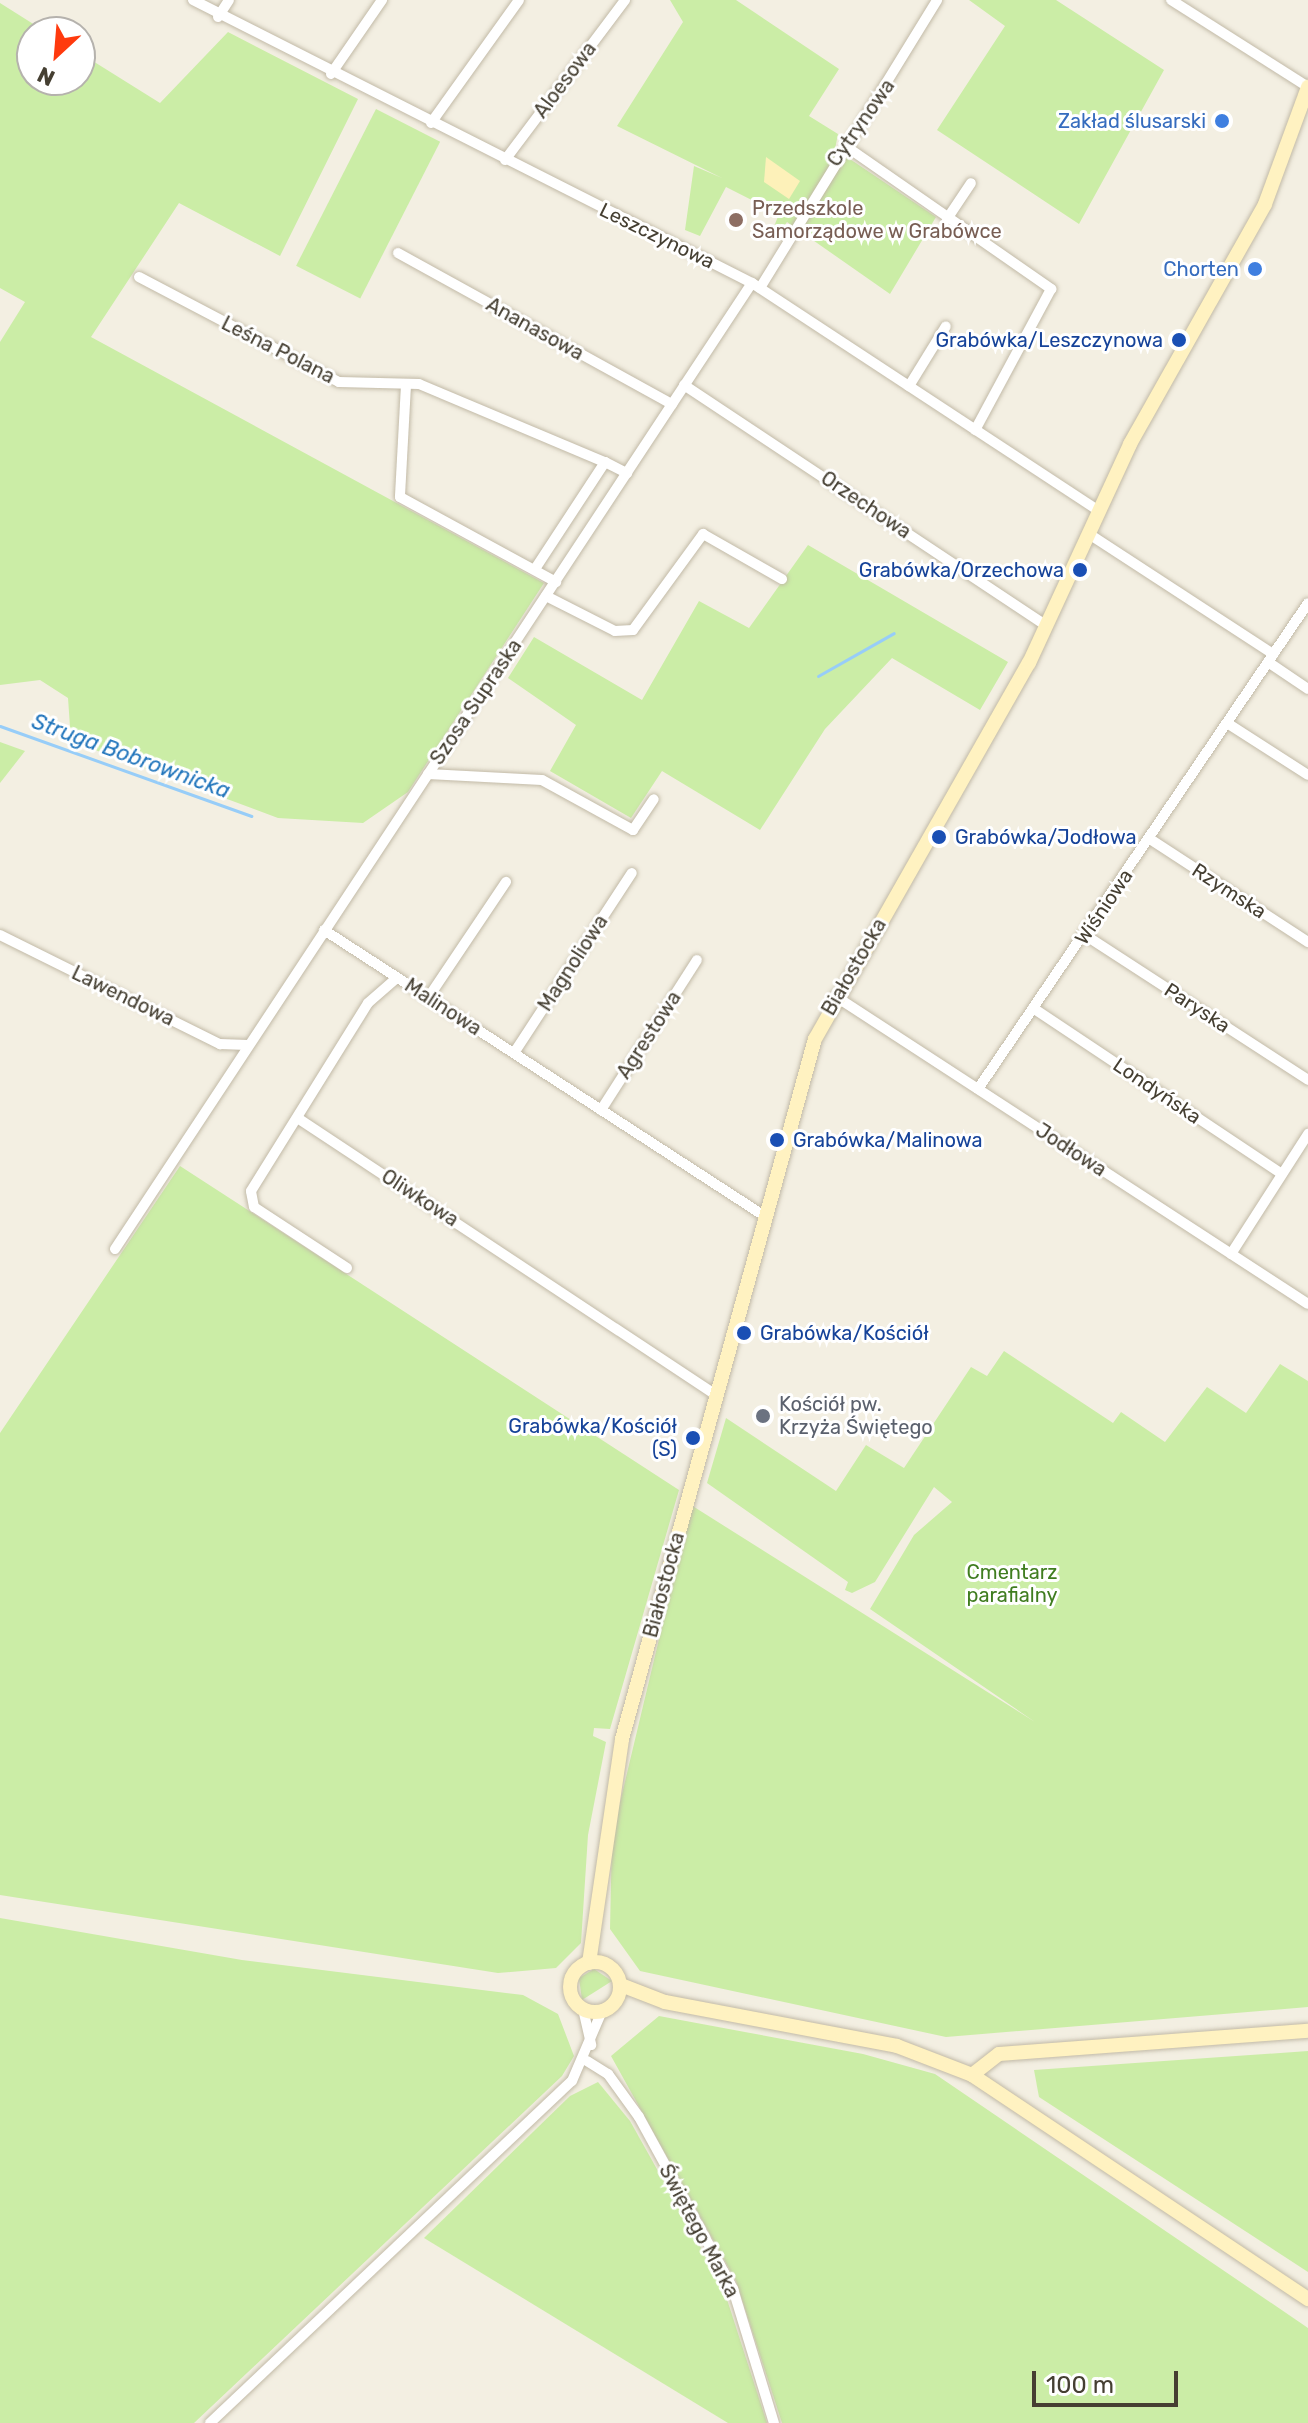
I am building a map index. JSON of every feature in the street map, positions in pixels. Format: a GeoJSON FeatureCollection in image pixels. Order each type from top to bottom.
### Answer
{"type":"FeatureCollection","features":[{"type":"Feature","properties":{"kind":"street","name":"Leszczynowa"},"geometry":{"type":"LineString","coordinates":[[193,0],[218,17],[756,285],[1099,511]]}},
{"type":"Feature","properties":{"kind":"street"},"geometry":{"type":"LineString","coordinates":[[218,17],[229,0]]}},
{"type":"Feature","properties":{"kind":"street"},"geometry":{"type":"LineString","coordinates":[[331,74],[382,0]]}},
{"type":"Feature","properties":{"kind":"street"},"geometry":{"type":"LineString","coordinates":[[431,123],[519,0]]}},
{"type":"Feature","properties":{"kind":"street","name":"Aloesowa"},"geometry":{"type":"LineString","coordinates":[[505,160],[625,0]]}},
{"type":"Feature","properties":{"kind":"street","name":"Cytrynowa"},"geometry":{"type":"LineString","coordinates":[[627,473],[847,147],[937,0]]}},
{"type":"Feature","properties":{"kind":"street"},"geometry":{"type":"LineString","coordinates":[[1171,0],[1308,87]]}},
{"type":"Feature","properties":{"kind":"street","name":"Białostocka"},"geometry":{"type":"LineString","coordinates":[[589,1963],[598,1921],[612,1783],[815,1039],[835,996],[1047,626],[1099,511],[1265,204],[1308,87]]}},
{"type":"Feature","properties":{"kind":"street"},"geometry":{"type":"LineString","coordinates":[[847,147],[1051,289],[975,430]]}},
{"type":"Feature","properties":{"kind":"street"},"geometry":{"type":"LineString","coordinates":[[947,219],[971,183]]}},
{"type":"Feature","properties":{"kind":"street","name":"Ananasowa"},"geometry":{"type":"LineString","coordinates":[[398,253],[672,404]]}},
{"type":"Feature","properties":{"kind":"street","name":"Leśna Polana"},"geometry":{"type":"LineString","coordinates":[[139,277],[339,382],[406,385],[627,473]]}},
{"type":"Feature","properties":{"kind":"street"},"geometry":{"type":"LineString","coordinates":[[909,386],[946,326]]}},
{"type":"Feature","properties":{"kind":"street"},"geometry":{"type":"LineString","coordinates":[[406,385],[400,497],[556,582]]}},
{"type":"Feature","properties":{"kind":"street","name":"Orzechowa"},"geometry":{"type":"LineString","coordinates":[[684,385],[1047,626]]}},
{"type":"Feature","properties":{"kind":"street"},"geometry":{"type":"LineString","coordinates":[[535,569],[605,462]]}},
{"type":"Feature","properties":{"kind":"street","name":"Szosa Supraska"},"geometry":{"type":"LineString","coordinates":[[324,930],[627,473]]}},
{"type":"Feature","properties":{"kind":"street"},"geometry":{"type":"LineString","coordinates":[[1089,534],[1271,658],[1308,689]]}},
{"type":"Feature","properties":{"kind":"street"},"geometry":{"type":"LineString","coordinates":[[546,596],[615,631],[633,630],[695,538],[714,537],[782,579]]}},
{"type":"Feature","properties":{"kind":"street","name":"Wiśniowa"},"geometry":{"type":"LineString","coordinates":[[978,1089],[1308,603]]}},
{"type":"Feature","properties":{"kind":"street"},"geometry":{"type":"LineString","coordinates":[[1227,723],[1308,775]]}},
{"type":"Feature","properties":{"kind":"street"},"geometry":{"type":"LineString","coordinates":[[428,774],[542,780],[633,830],[654,799]]}},
{"type":"Feature","properties":{"kind":"street","name":"Rzymska"},"geometry":{"type":"LineString","coordinates":[[1150,839],[1308,942]]}},
{"type":"Feature","properties":{"kind":"street","name":"Magnoliowa"},"geometry":{"type":"LineString","coordinates":[[514,1053],[632,873]]}},
{"type":"Feature","properties":{"kind":"street"},"geometry":{"type":"LineString","coordinates":[[428,998],[506,882]]}},
{"type":"Feature","properties":{"kind":"street"},"geometry":{"type":"LineString","coordinates":[[115,1249],[194,1135],[248,1045],[324,930]]}},
{"type":"Feature","properties":{"kind":"street","name":"Malinowa"},"geometry":{"type":"LineString","coordinates":[[324,930],[766,1217]]}},
{"type":"Feature","properties":{"kind":"street","name":"Lawendowa"},"geometry":{"type":"LineString","coordinates":[[0,935],[220,1044],[248,1045]]}},
{"type":"Feature","properties":{"kind":"street","name":"Paryska"},"geometry":{"type":"LineString","coordinates":[[1085,935],[1308,1080]]}},
{"type":"Feature","properties":{"kind":"street","name":"Agrestowa"},"geometry":{"type":"LineString","coordinates":[[601,1110],[697,960]]}},
{"type":"Feature","properties":{"kind":"street"},"geometry":{"type":"LineString","coordinates":[[347,1268],[254,1207],[251,1191],[299,1119],[368,1003],[397,978]]}},
{"type":"Feature","properties":{"kind":"street","name":"Jodłowa"},"geometry":{"type":"LineString","coordinates":[[835,996],[1308,1304]]}},
{"type":"Feature","properties":{"kind":"street","name":"Londyńska"},"geometry":{"type":"LineString","coordinates":[[1033,1008],[1282,1174]]}},
{"type":"Feature","properties":{"kind":"street","name":"Oliwkowa"},"geometry":{"type":"LineString","coordinates":[[299,1119],[658,1352],[696,1388],[716,1395]]}},
{"type":"Feature","properties":{"kind":"street"},"geometry":{"type":"LineString","coordinates":[[1231,1254],[1308,1134]]}},
{"type":"Feature","properties":{"kind":"street","name":"Białostocka"},"geometry":{"type":"LineString","coordinates":[[598,1921],[604,1963]]}},
{"type":"Feature","properties":{"kind":"street"},"geometry":{"type":"LineString","coordinates":[[591,2047],[583,2009],[571,1981],[589,1963],[604,1963],[619,1992]]}},
{"type":"Feature","properties":{"kind":"street"},"geometry":{"type":"LineString","coordinates":[[619,1992],[874,2041],[972,2075],[1308,2299]]}},
{"type":"Feature","properties":{"kind":"street"},"geometry":{"type":"LineString","coordinates":[[210,2423],[587,2061],[602,2011],[619,1992]]}},
{"type":"Feature","properties":{"kind":"street"},"geometry":{"type":"LineString","coordinates":[[583,2009],[602,2011]]}},
{"type":"Feature","properties":{"kind":"street"},"geometry":{"type":"LineString","coordinates":[[972,2075],[993,2055],[1308,2031]]}},
{"type":"Feature","properties":{"kind":"street","name":"Świętego Marka"},"geometry":{"type":"LineString","coordinates":[[587,2061],[608,2074],[632,2106],[733,2289],[774,2423]]}},
{"type":"Feature","properties":{"kind":"green space"},"geometry":{"type":"Polygon","coordinates":[[[670,0],[736,0],[839,69],[809,116],[838,134],[835,149],[936,217],[890,294],[787,222],[780,232],[773,229],[779,214],[726,187],[700,236],[685,230],[694,166],[722,178],[617,126],[683,22],[670,0]]]}},
{"type":"Feature","properties":{"kind":"green space"},"geometry":{"type":"Polygon","coordinates":[[[969,0],[1056,0],[1164,70],[1079,224],[937,130],[1005,26],[969,0]]]}},
{"type":"Feature","properties":{"kind":"green space"},"geometry":{"type":"Polygon","coordinates":[[[0,3],[21,16],[16,16],[16,96],[96,96],[96,63],[160,103],[228,32],[358,99],[280,256],[179,203],[91,337],[544,583],[408,792],[363,823],[278,818],[71,741],[68,698],[40,680],[0,685],[0,342],[25,302],[0,288],[0,3]]]}},
{"type":"Feature","properties":{"kind":"green space"},"geometry":{"type":"Polygon","coordinates":[[[376,109],[440,142],[360,299],[296,266],[376,109]]]}},
{"type":"Feature","properties":{"kind":"green space"},"geometry":{"type":"Polygon","coordinates":[[[808,545],[1008,662],[980,710],[892,658],[825,729],[760,830],[662,771],[631,818],[550,771],[576,725],[508,678],[534,637],[642,700],[699,601],[749,628],[808,545]]]}},
{"type":"Feature","properties":{"kind":"green space"},"geometry":{"type":"Polygon","coordinates":[[[0,742],[25,751],[0,783],[0,742]]]}},
{"type":"Feature","properties":{"kind":"green space"},"geometry":{"type":"Polygon","coordinates":[[[180,1166],[679,1490],[610,1729],[594,1728],[593,1736],[606,1742],[588,1835],[581,1943],[556,1968],[498,1973],[0,1895],[0,1433],[180,1166]]]}},
{"type":"Feature","properties":{"kind":"green space","name":"Cmentarz parafialny"},"geometry":{"type":"Polygon","coordinates":[[[1004,1351],[1113,1423],[1121,1412],[1165,1442],[1207,1387],[1246,1413],[1280,1364],[1308,1381],[1308,2007],[946,2037],[640,1971],[610,1929],[612,1836],[691,1505],[1035,1722],[870,1609],[914,1535],[952,1502],[934,1487],[875,1582],[852,1593],[845,1590],[848,1582],[707,1483],[726,1418],[836,1491],[866,1445],[904,1468],[971,1367],[987,1376],[1004,1351]]]}},
{"type":"Feature","properties":{"kind":"green space"},"geometry":{"type":"Polygon","coordinates":[[[0,1918],[242,1960],[523,1995],[558,2014],[574,2056],[562,2076],[194,2423],[0,2423],[0,1918]]]}},
{"type":"Feature","properties":{"kind":"green space"},"geometry":{"type":"Polygon","coordinates":[[[594,1969],[612,1981],[582,2000],[579,1978],[594,1969]]]}},
{"type":"Feature","properties":{"kind":"green space"},"geometry":{"type":"Polygon","coordinates":[[[659,2016],[863,2054],[935,2074],[1308,2328],[1308,2423],[782,2423],[736,2281],[611,2056],[659,2016]]]}},
{"type":"Feature","properties":{"kind":"green space"},"geometry":{"type":"Polygon","coordinates":[[[1308,2051],[1308,2272],[1039,2097],[1034,2070],[1308,2051]]]}},
{"type":"Feature","properties":{"kind":"green space"},"geometry":{"type":"Polygon","coordinates":[[[598,2082],[630,2121],[723,2287],[767,2423],[728,2423],[424,2238],[570,2096],[598,2082]]]}},
{"type":"Feature","properties":{"kind":"sand"},"geometry":{"type":"Polygon","coordinates":[[[766,157],[800,181],[789,199],[764,182],[766,157]]]}},
{"type":"Feature","properties":{"kind":"waterway","name":"Struga Bobrownicka"},"geometry":{"type":"LineString","coordinates":[[818,676],[894,633]]}},
{"type":"Feature","properties":{"kind":"waterway","name":"Struga Bobrownicka"},"geometry":{"type":"LineString","coordinates":[[0,726],[251,816]]}},
{"type":"Feature","properties":{"kind":"place","name":"Zakład ślusarski"},"geometry":{"type":"Point","coordinates":[1222,121]}},
{"type":"Feature","properties":{"kind":"place","name":"Przedszkole Samorządowe w Grabówce"},"geometry":{"type":"Point","coordinates":[736,220]}},
{"type":"Feature","properties":{"kind":"place","name":"Chorten"},"geometry":{"type":"Point","coordinates":[1255,269]}},
{"type":"Feature","properties":{"kind":"place","name":"Grabówka/Leszczynowa"},"geometry":{"type":"Point","coordinates":[1179,340]}},
{"type":"Feature","properties":{"kind":"place","name":"Grabówka/Orzechowa"},"geometry":{"type":"Point","coordinates":[1080,570]}},
{"type":"Feature","properties":{"kind":"place","name":"Grabówka/Jodłowa"},"geometry":{"type":"Point","coordinates":[939,837]}},
{"type":"Feature","properties":{"kind":"place","name":"Grabówka/Malinowa"},"geometry":{"type":"Point","coordinates":[777,1140]}},
{"type":"Feature","properties":{"kind":"place","name":"Grabówka/Kościół"},"geometry":{"type":"Point","coordinates":[744,1333]}},
{"type":"Feature","properties":{"kind":"place","name":"Kościół pw. Krzyża Świętego"},"geometry":{"type":"Point","coordinates":[763,1416]}},
{"type":"Feature","properties":{"kind":"place","name":"Grabówka/Kościół (S)"},"geometry":{"type":"Point","coordinates":[693,1438]}}]}
